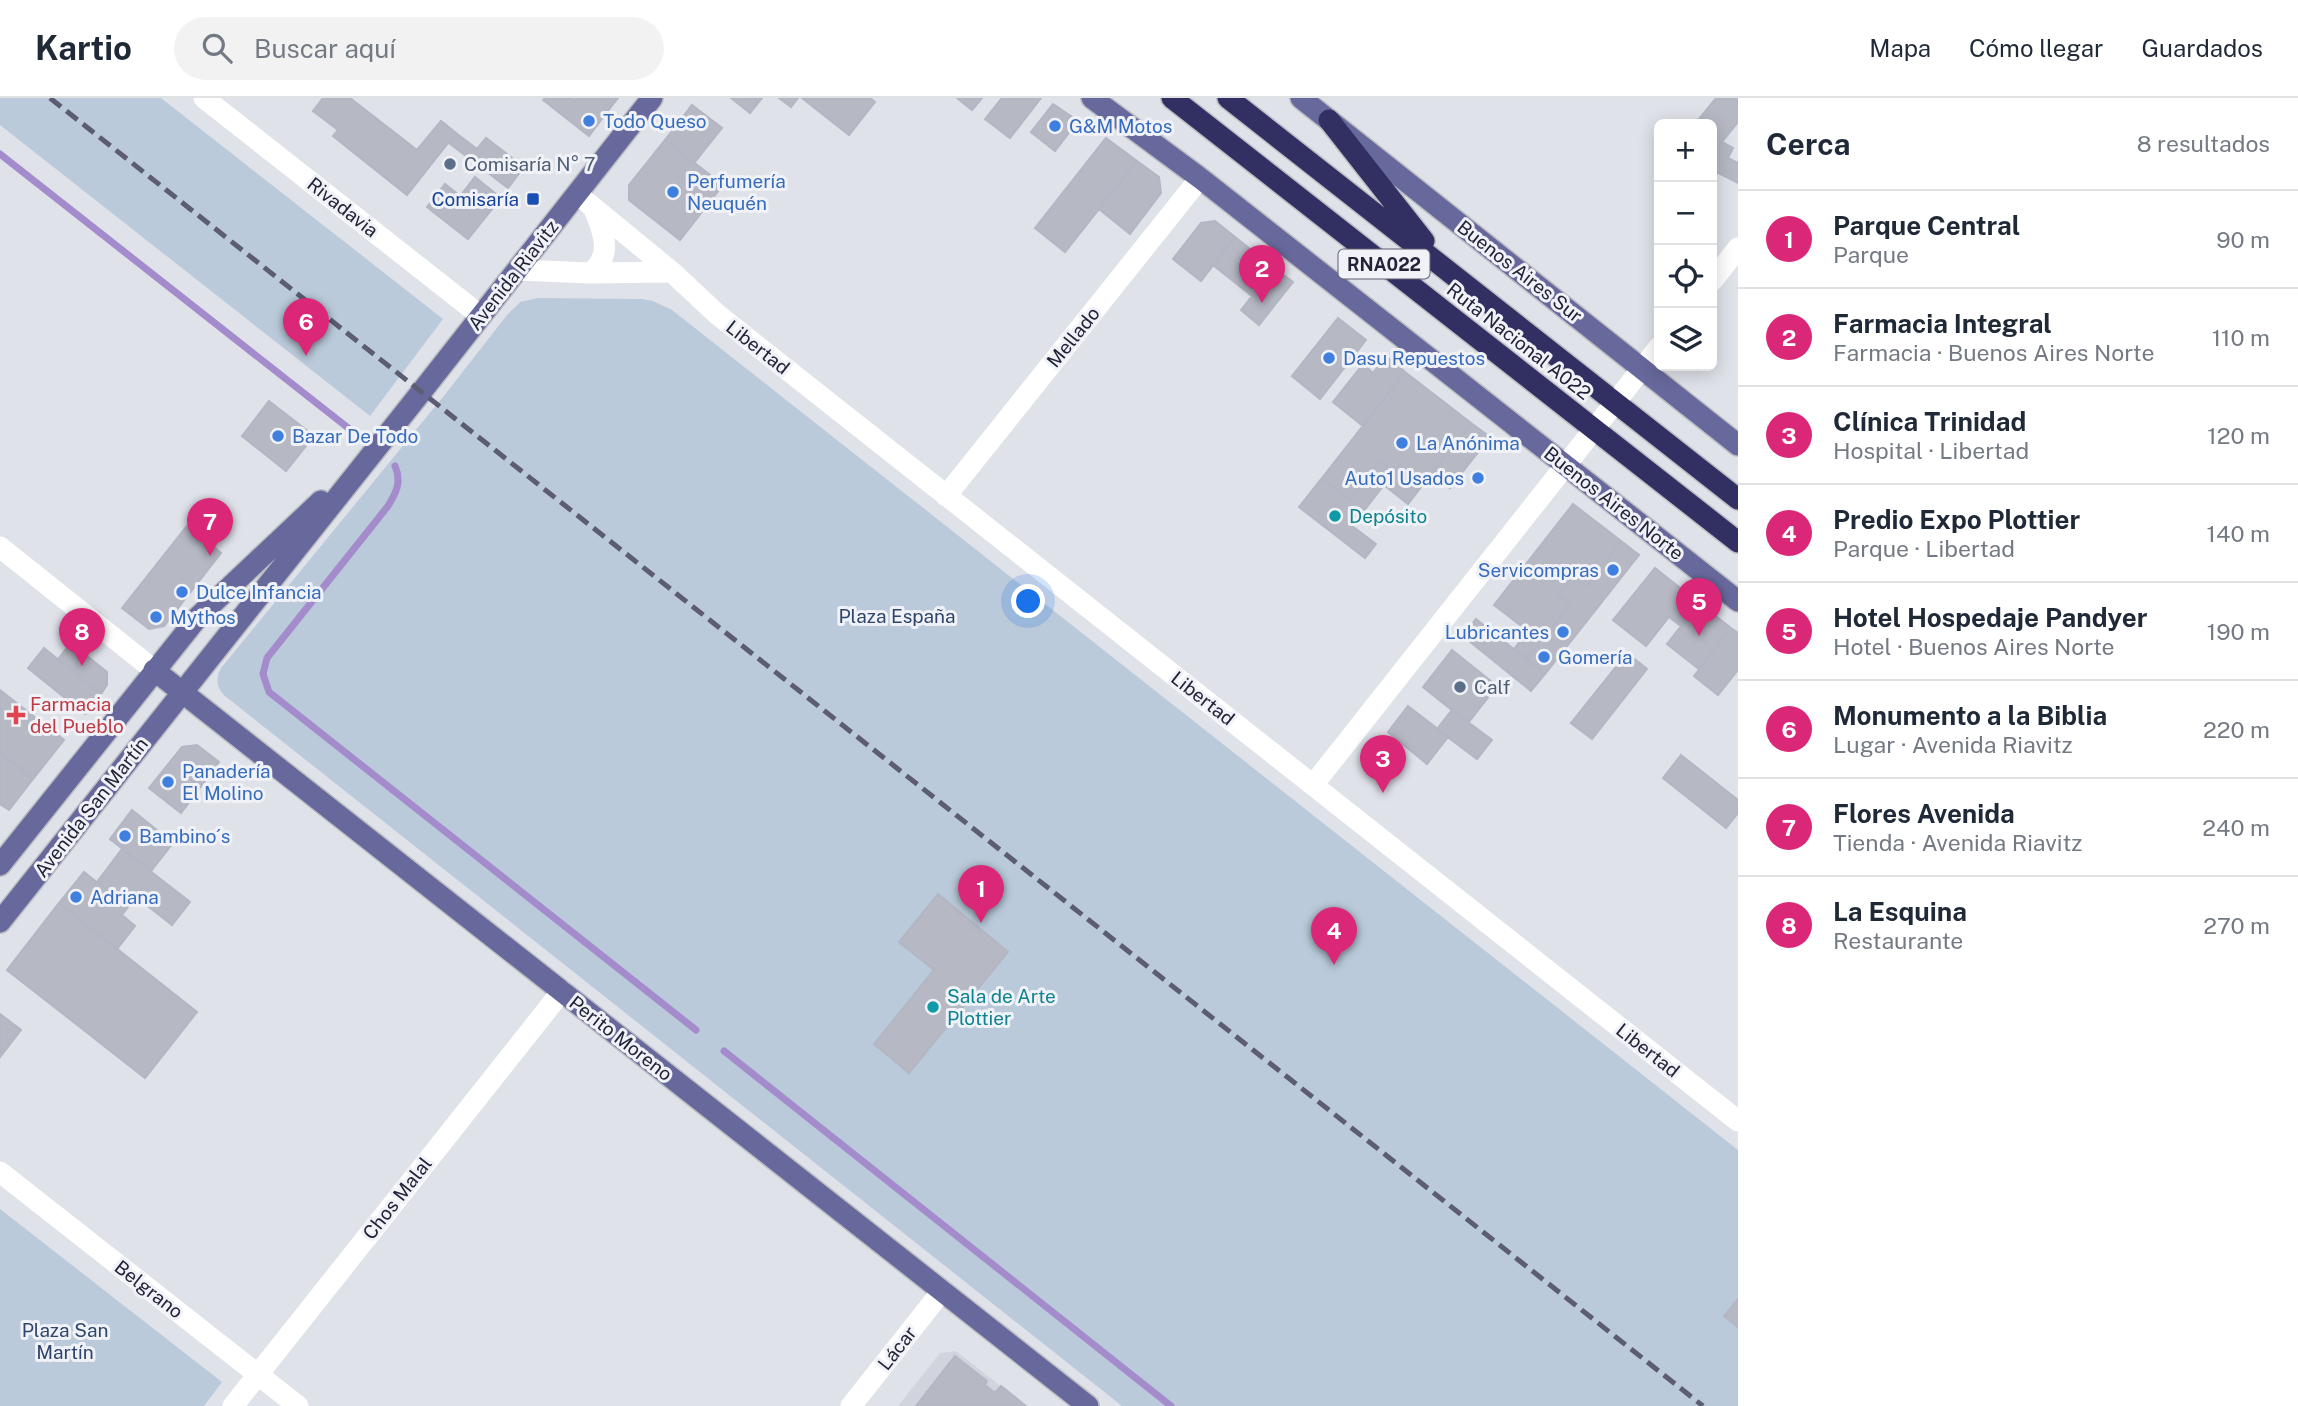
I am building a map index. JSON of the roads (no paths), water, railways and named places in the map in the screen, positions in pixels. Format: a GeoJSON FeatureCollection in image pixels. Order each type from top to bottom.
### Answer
{"type":"FeatureCollection","features":[{"type":"Feature","properties":{"kind":"highway","name":"Ruta Nacional A022"},"geometry":{"type":"LineString","coordinates":[[1172,98],[1738,542]]}},
{"type":"Feature","properties":{"kind":"highway","name":"Ruta Nacional A022"},"geometry":{"type":"LineString","coordinates":[[1228,98],[1738,499]]}},
{"type":"Feature","properties":{"kind":"highway"},"geometry":{"type":"LineString","coordinates":[[1329,120],[1444,267]]}},
{"type":"Feature","properties":{"kind":"main road","name":"Avenida Riavitz"},"geometry":{"type":"LineString","coordinates":[[182,691],[652,98]]}},
{"type":"Feature","properties":{"kind":"main road","name":"Buenos Aires Norte"},"geometry":{"type":"LineString","coordinates":[[1092,98],[1200,178],[1738,601]]}},
{"type":"Feature","properties":{"kind":"main road","name":"Buenos Aires Sur"},"geometry":{"type":"LineString","coordinates":[[1301,98],[1738,445]]}},
{"type":"Feature","properties":{"kind":"main road","name":"Avenida Riavitz"},"geometry":{"type":"LineString","coordinates":[[154,670],[214,600],[374,452]]}},
{"type":"Feature","properties":{"kind":"main road","name":"Perito Moreno"},"geometry":{"type":"LineString","coordinates":[[154,670],[1088,1406]]}},
{"type":"Feature","properties":{"kind":"main road","name":"Avenida San Martín"},"geometry":{"type":"LineString","coordinates":[[0,865],[154,670]]}},
{"type":"Feature","properties":{"kind":"main road","name":"Avenida San Martín"},"geometry":{"type":"LineString","coordinates":[[0,922],[182,691]]}},
{"type":"Feature","properties":{"kind":"street","name":"Rivadavia"},"geometry":{"type":"LineString","coordinates":[[204,98],[481,316]]}},
{"type":"Feature","properties":{"kind":"street","name":"Mellado"},"geometry":{"type":"LineString","coordinates":[[946,496],[1200,178]]}},
{"type":"Feature","properties":{"kind":"street","name":"Libertad"},"geometry":{"type":"LineString","coordinates":[[577,194],[672,272],[718,315],[1738,1121]]}},
{"type":"Feature","properties":{"kind":"street"},"geometry":{"type":"LineString","coordinates":[[590,273],[601,262],[605,248],[594,209]]}},
{"type":"Feature","properties":{"kind":"street"},"geometry":{"type":"LineString","coordinates":[[1717,275],[1738,248]]}},
{"type":"Feature","properties":{"kind":"street"},"geometry":{"type":"LineString","coordinates":[[517,270],[672,272]]}},
{"type":"Feature","properties":{"kind":"street"},"geometry":{"type":"LineString","coordinates":[[1313,785],[1654,353]]}},
{"type":"Feature","properties":{"kind":"street"},"geometry":{"type":"LineString","coordinates":[[0,547],[154,670]]}},
{"type":"Feature","properties":{"kind":"street","name":"Chos Malal"},"geometry":{"type":"LineString","coordinates":[[233,1406],[562,991]]}},
{"type":"Feature","properties":{"kind":"street","name":"Belgrano"},"geometry":{"type":"LineString","coordinates":[[0,1172],[298,1406]]}},
{"type":"Feature","properties":{"kind":"street","name":"Lácar"},"geometry":{"type":"LineString","coordinates":[[851,1406],[942,1291]]}},
{"type":"Feature","properties":{"kind":"waterway"},"geometry":{"type":"LineString","coordinates":[[0,154],[352,431]]}},
{"type":"Feature","properties":{"kind":"waterway"},"geometry":{"type":"LineString","coordinates":[[395,466],[397,487],[388,506],[267,658],[263,674],[269,692],[696,1030]]}},
{"type":"Feature","properties":{"kind":"waterway"},"geometry":{"type":"LineString","coordinates":[[724,1051],[1171,1406]]}},
{"type":"Feature","properties":{"kind":"railway"},"geometry":{"type":"LineString","coordinates":[[50,98],[1703,1406]]}},
{"type":"Feature","properties":{"kind":"place","name":"Todo Queso"},"geometry":{"type":"Point","coordinates":[589,121]}},
{"type":"Feature","properties":{"kind":"place","name":"G&M Motos"},"geometry":{"type":"Point","coordinates":[1055,126]}},
{"type":"Feature","properties":{"kind":"place","name":"Comisaría N° 7"},"geometry":{"type":"Point","coordinates":[450,164]}},
{"type":"Feature","properties":{"kind":"place","name":"Perfumería Neuquén"},"geometry":{"type":"Point","coordinates":[673,192]}},
{"type":"Feature","properties":{"kind":"place","name":"Comisaría"},"geometry":{"type":"Point","coordinates":[533,199]}},
{"type":"Feature","properties":{"kind":"place","name":"Farmacia Integral"},"geometry":{"type":"Point","coordinates":[1262,303]}},
{"type":"Feature","properties":{"kind":"place","name":"Monumento a la Biblia"},"geometry":{"type":"Point","coordinates":[306,356]}},
{"type":"Feature","properties":{"kind":"place","name":"Dasu Repuestos"},"geometry":{"type":"Point","coordinates":[1329,358]}},
{"type":"Feature","properties":{"kind":"place","name":"Bazar De Todo"},"geometry":{"type":"Point","coordinates":[278,436]}},
{"type":"Feature","properties":{"kind":"place","name":"La Anónima"},"geometry":{"type":"Point","coordinates":[1402,443]}},
{"type":"Feature","properties":{"kind":"place","name":"Auto1 Usados"},"geometry":{"type":"Point","coordinates":[1478,478]}},
{"type":"Feature","properties":{"kind":"place","name":"Depósito"},"geometry":{"type":"Point","coordinates":[1335,516]}},
{"type":"Feature","properties":{"kind":"place","name":"Flores Avenida"},"geometry":{"type":"Point","coordinates":[210,556]}},
{"type":"Feature","properties":{"kind":"place","name":"Servicompras"},"geometry":{"type":"Point","coordinates":[1613,570]}},
{"type":"Feature","properties":{"kind":"place","name":"Dulce Infancia"},"geometry":{"type":"Point","coordinates":[182,592]}},
{"type":"Feature","properties":{"kind":"place","name":"Mythos"},"geometry":{"type":"Point","coordinates":[156,617]}},
{"type":"Feature","properties":{"kind":"place","name":"Lubricantes"},"geometry":{"type":"Point","coordinates":[1563,632]}},
{"type":"Feature","properties":{"kind":"place","name":"Hotel Hospedaje Pandyer"},"geometry":{"type":"Point","coordinates":[1699,636]}},
{"type":"Feature","properties":{"kind":"place","name":"Gomería"},"geometry":{"type":"Point","coordinates":[1544,657]}},
{"type":"Feature","properties":{"kind":"place","name":"La Esquina"},"geometry":{"type":"Point","coordinates":[82,666]}},
{"type":"Feature","properties":{"kind":"place","name":"Calf"},"geometry":{"type":"Point","coordinates":[1460,687]}},
{"type":"Feature","properties":{"kind":"place","name":"Farmacia del Pueblo"},"geometry":{"type":"Point","coordinates":[16,715]}},
{"type":"Feature","properties":{"kind":"place","name":"Panadería El Molino"},"geometry":{"type":"Point","coordinates":[168,782]}},
{"type":"Feature","properties":{"kind":"place","name":"Clínica Trinidad"},"geometry":{"type":"Point","coordinates":[1383,793]}},
{"type":"Feature","properties":{"kind":"place","name":"Bambino´s"},"geometry":{"type":"Point","coordinates":[125,836]}},
{"type":"Feature","properties":{"kind":"place","name":"Adriana"},"geometry":{"type":"Point","coordinates":[76,897]}},
{"type":"Feature","properties":{"kind":"place","name":"Parque Central"},"geometry":{"type":"Point","coordinates":[981,923]}},
{"type":"Feature","properties":{"kind":"place","name":"Predio Expo Plottier"},"geometry":{"type":"Point","coordinates":[1334,965]}},
{"type":"Feature","properties":{"kind":"place","name":"Sala de Arte Plottier"},"geometry":{"type":"Point","coordinates":[933,1007]}},
{"type":"Feature","properties":{"kind":"park label","name":"Plaza España"},"geometry":{"type":"Point","coordinates":[897,616]}},
{"type":"Feature","properties":{"kind":"park label","name":"Plaza San Martín"},"geometry":{"type":"Point","coordinates":[65,1341]}}]}
